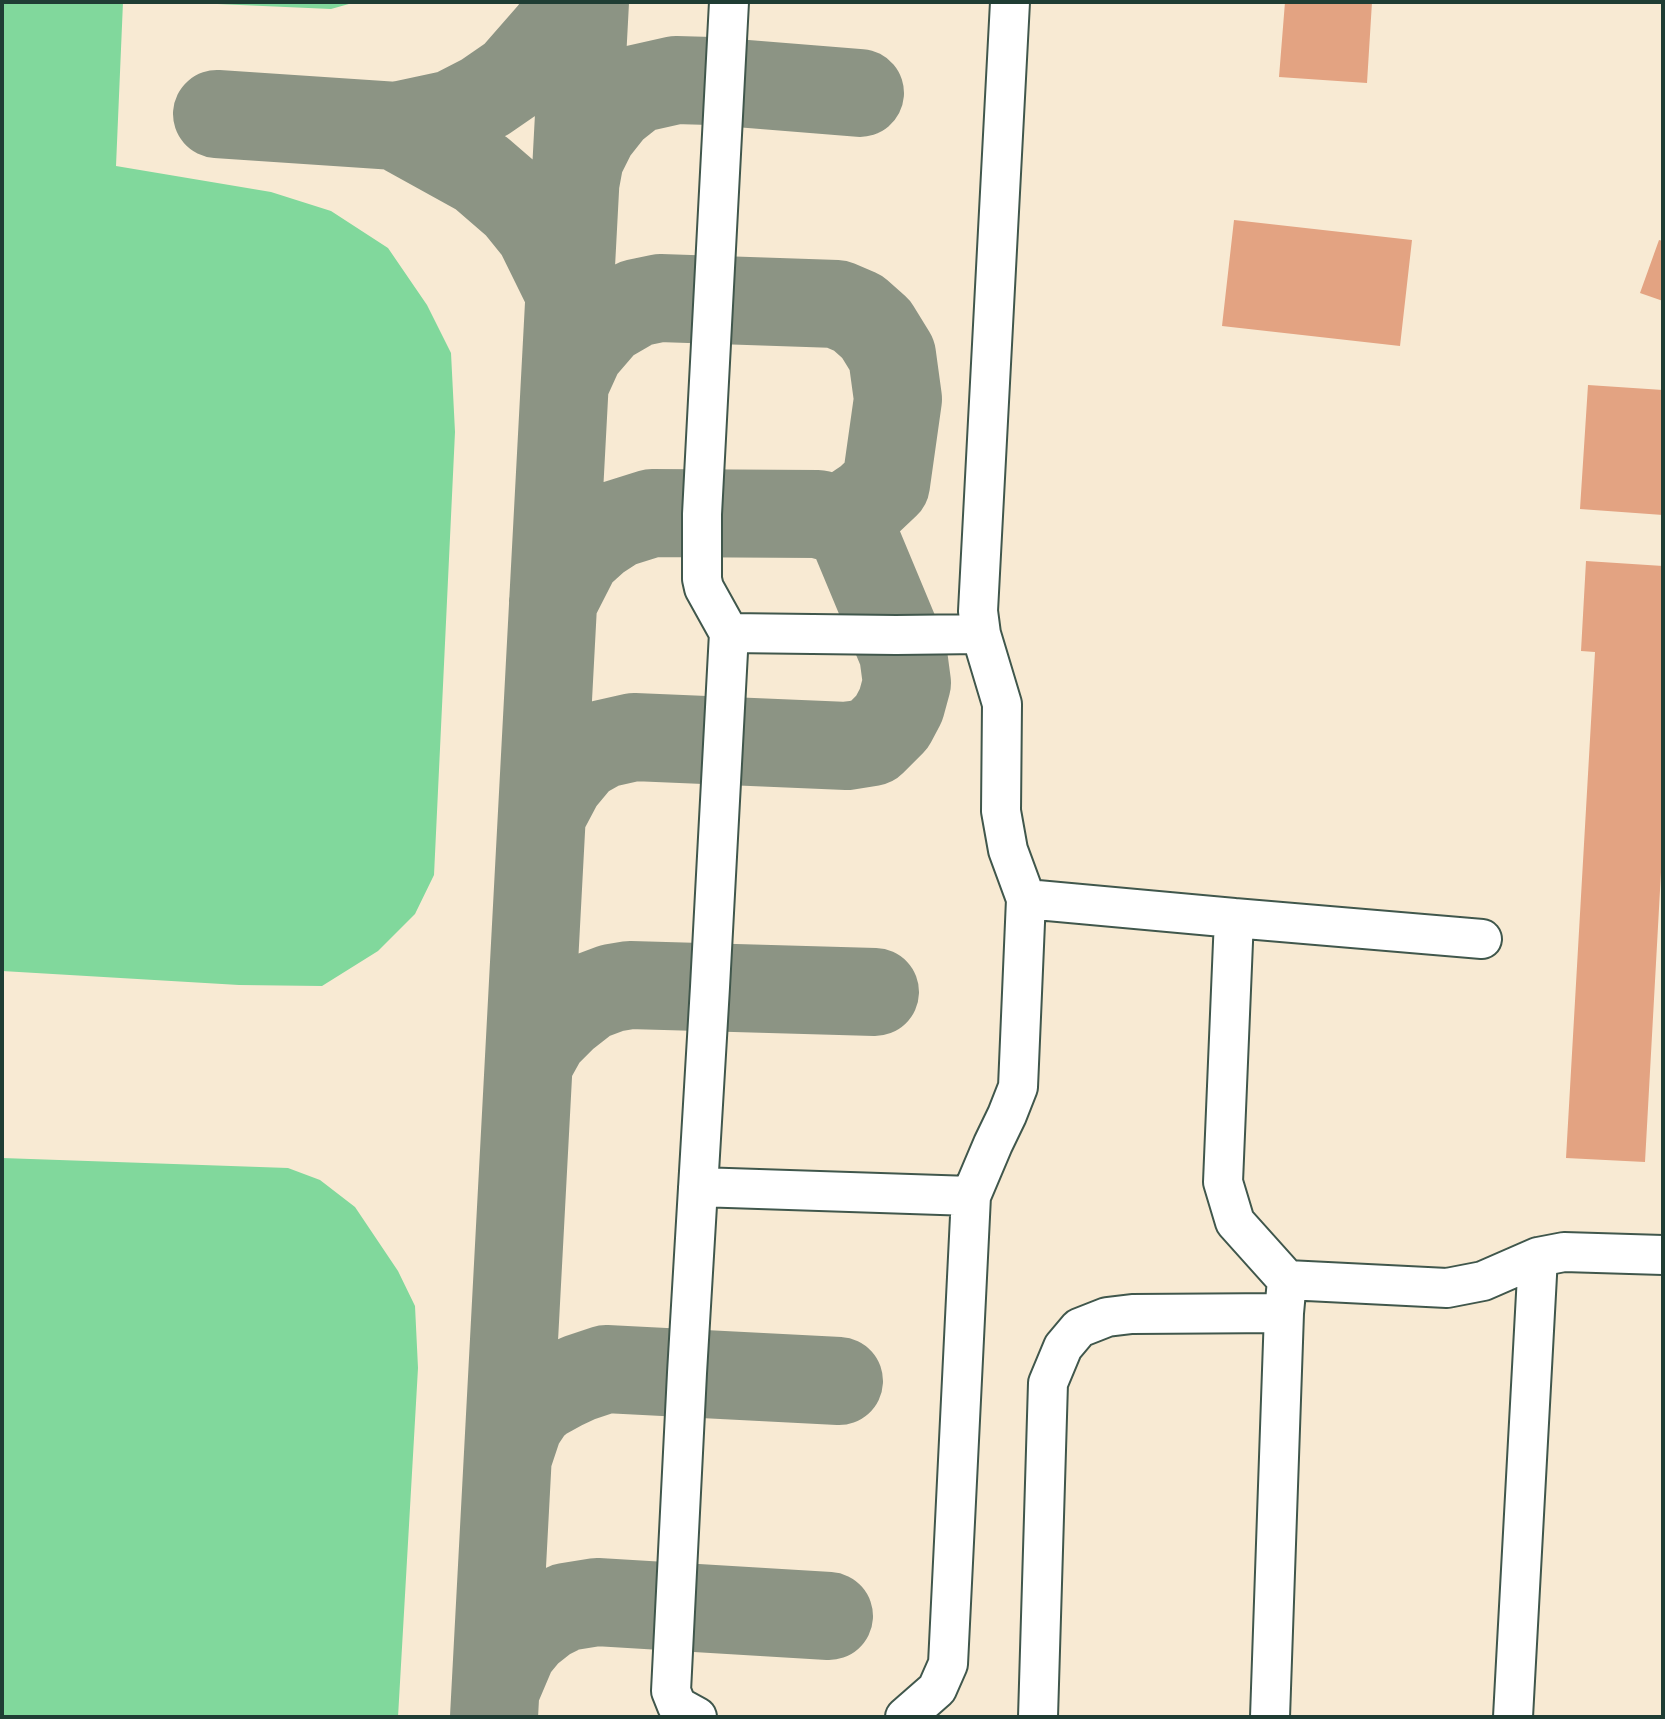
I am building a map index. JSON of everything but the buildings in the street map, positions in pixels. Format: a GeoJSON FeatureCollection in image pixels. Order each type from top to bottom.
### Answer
{"type":"FeatureCollection","features":[{"type":"Feature","properties":{"kind":"lane"},"geometry":{"type":"LineString","coordinates":[[697,1717],[677,1706],[671,1691],[729,633],[704,588],[702,513],[729,2]]}},
{"type":"Feature","properties":{"kind":"lane"},"geometry":{"type":"LineString","coordinates":[[905,1717],[937,1689],[948,1664],[971,1196],[1018,1087],[1026,899],[1008,850],[1001,811],[1002,704],[981,634],[978,611],[1010,2]]}},
{"type":"Feature","properties":{"kind":"lane"},"geometry":{"type":"LineString","coordinates":[[729,633],[981,634]]}},
{"type":"Feature","properties":{"kind":"lane"},"geometry":{"type":"LineString","coordinates":[[1026,899],[1482,939]]}},
{"type":"Feature","properties":{"kind":"lane"},"geometry":{"type":"LineString","coordinates":[[1234,918],[1223,1182],[1235,1222],[1285,1297],[1270,1717]]}},
{"type":"Feature","properties":{"kind":"lane"},"geometry":{"type":"LineString","coordinates":[[698,1186],[971,1196]]}},
{"type":"Feature","properties":{"kind":"lane"},"geometry":{"type":"LineString","coordinates":[[1038,1717],[1048,1384],[1063,1347],[1079,1328],[1107,1317],[1132,1314],[1285,1297],[1447,1287],[1483,1281],[1538,1257],[1564,1252],[1663,1255]]}},
{"type":"Feature","properties":{"kind":"lane"},"geometry":{"type":"LineString","coordinates":[[1513,1717],[1538,1257]]}},
{"type":"Feature","properties":{"kind":"green space"},"geometry":{"type":"Polygon","coordinates":[[[2,2],[123,2],[116,166],[271,192],[331,211],[388,248],[427,305],[451,353],[455,432],[434,875],[415,914],[378,951],[322,986],[239,985],[2,971],[2,2]]]}},
{"type":"Feature","properties":{"kind":"green space"},"geometry":{"type":"Polygon","coordinates":[[[172,2],[356,2],[331,9],[172,2]]]}},
{"type":"Feature","properties":{"kind":"green space"},"geometry":{"type":"Polygon","coordinates":[[[2,1158],[288,1168],[320,1180],[355,1207],[398,1271],[415,1306],[418,1368],[398,1717],[2,1717],[2,1158]]]}},
{"type":"Feature","properties":{"kind":"taxiway"},"geometry":{"type":"LineString","coordinates":[[396,126],[452,114],[485,97],[514,77],[556,29],[568,2]]}},
{"type":"Feature","properties":{"kind":"taxiway"},"geometry":{"type":"LineString","coordinates":[[494,1717],[585,2]]}},
{"type":"Feature","properties":{"kind":"taxiway"},"geometry":{"type":"LineString","coordinates":[[575,185],[580,158],[593,132],[612,108],[636,89],[676,80],[860,93]]}},
{"type":"Feature","properties":{"kind":"taxiway"},"geometry":{"type":"LineString","coordinates":[[217,114],[396,126],[481,173],[518,205],[539,231],[570,294]]}},
{"type":"Feature","properties":{"kind":"taxiway"},"geometry":{"type":"LineString","coordinates":[[565,383],[580,350],[605,321],[636,303],[660,298],[837,304],[858,313],[876,329],[892,355],[898,399],[886,484],[868,501],[840,520]]}},
{"type":"Feature","properties":{"kind":"taxiway"},"geometry":{"type":"LineString","coordinates":[[542,815],[560,781],[580,757],[603,744],[634,737],[847,746],[872,742],[892,722],[901,705],[907,683],[903,653],[853,533],[840,520],[818,514],[652,513],[617,524],[577,555],[553,602]]}},
{"type":"Feature","properties":{"kind":"taxiway"},"geometry":{"type":"LineString","coordinates":[[529,1063],[544,1036],[565,1015],[588,997],[612,988],[630,985],[875,992]]}},
{"type":"Feature","properties":{"kind":"taxiway"},"geometry":{"type":"LineString","coordinates":[[508,1457],[519,1424],[531,1406],[562,1386],[606,1369],[839,1381]]}},
{"type":"Feature","properties":{"kind":"taxiway"},"geometry":{"type":"LineString","coordinates":[[496,1689],[513,1649],[527,1632],[546,1617],[566,1607],[597,1602],[829,1616]]}}]}
